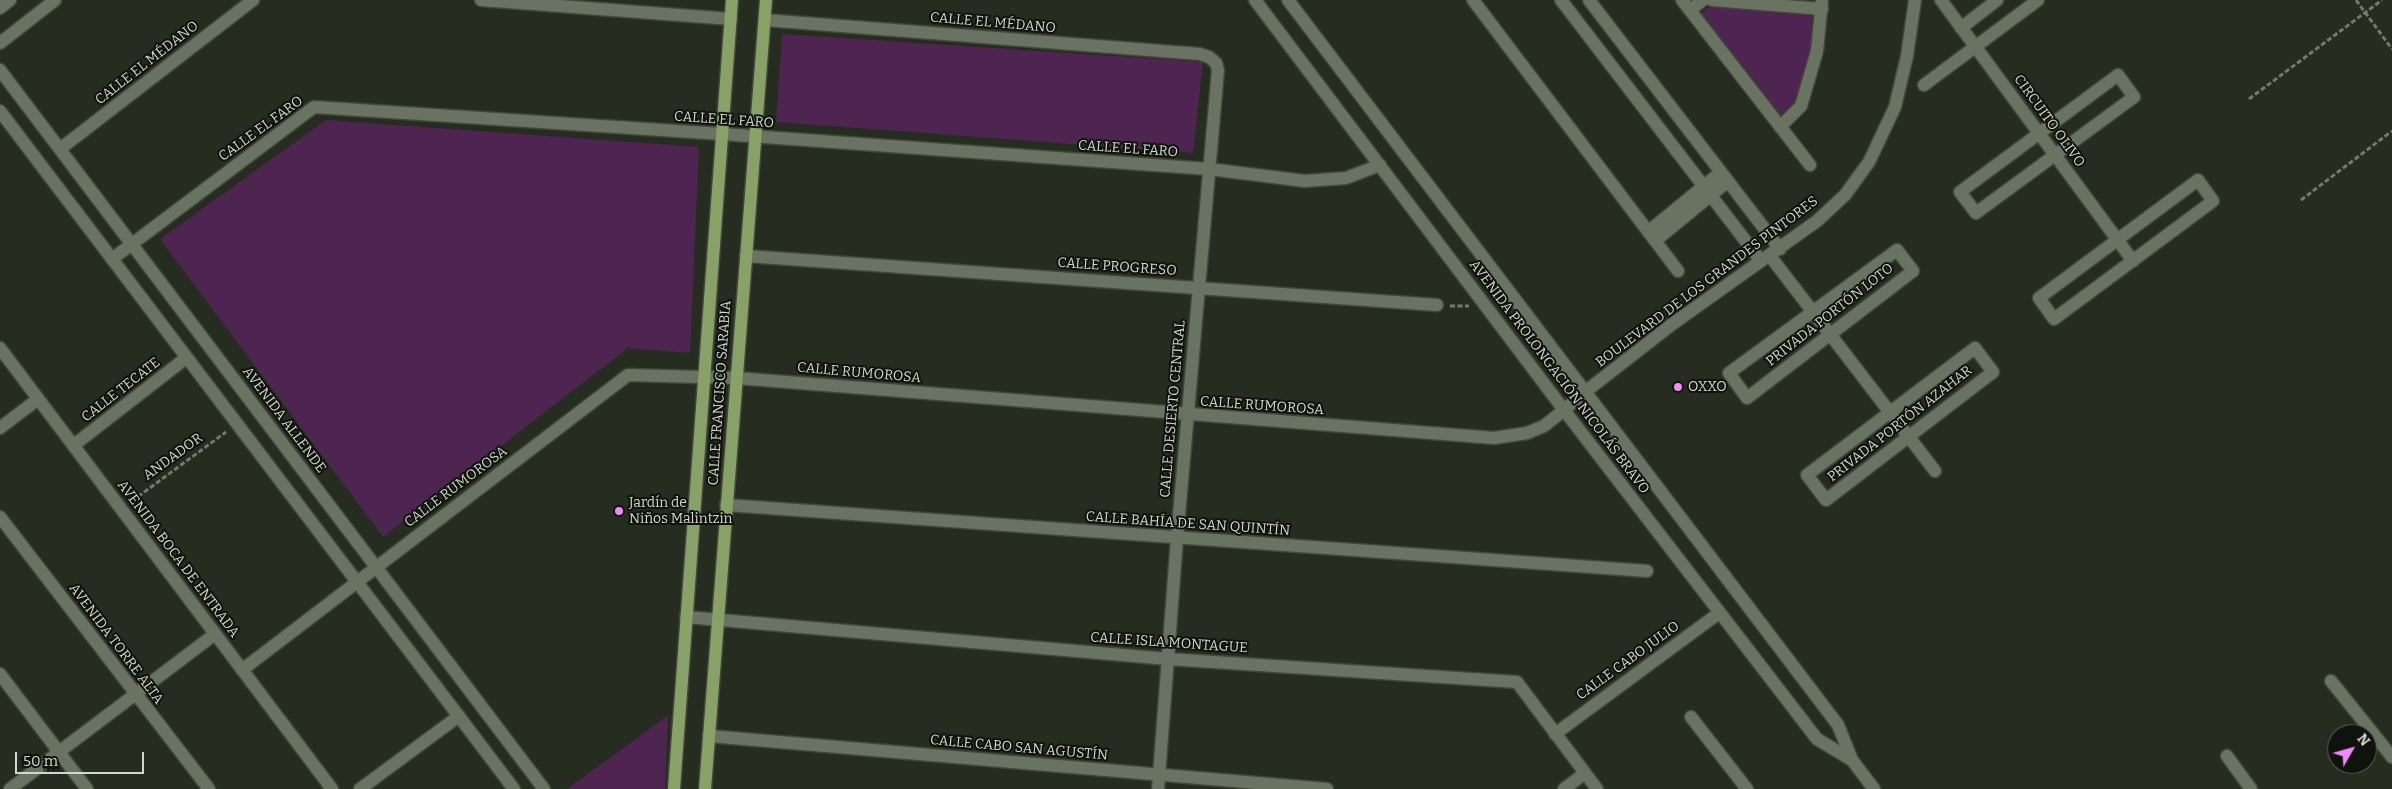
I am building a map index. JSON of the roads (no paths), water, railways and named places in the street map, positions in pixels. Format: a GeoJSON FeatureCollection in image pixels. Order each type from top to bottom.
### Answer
{"type":"FeatureCollection","features":[{"type":"Feature","properties":{"kind":"main road","name":"CALLE FRANCISCO SARABIA"},"geometry":{"type":"LineString","coordinates":[[674,789],[732,0]]}},
{"type":"Feature","properties":{"kind":"main road","name":"CALLE FRANCISCO SARABIA"},"geometry":{"type":"LineString","coordinates":[[705,789],[766,0]]}},
{"type":"Feature","properties":{"kind":"street"},"geometry":{"type":"LineString","coordinates":[[0,8],[10,0]]}},
{"type":"Feature","properties":{"kind":"street"},"geometry":{"type":"LineString","coordinates":[[0,43],[55,0]]}},
{"type":"Feature","properties":{"kind":"street","name":"CALLE EL MÉDANO"},"geometry":{"type":"LineString","coordinates":[[60,149],[253,0]]}},
{"type":"Feature","properties":{"kind":"street"},"geometry":{"type":"LineString","coordinates":[[481,0],[731,19]]}},
{"type":"Feature","properties":{"kind":"street","name":"AVENIDA PROLONGACIÓN NICOLÁS BRAVO"},"geometry":{"type":"LineString","coordinates":[[1255,0],[1564,410],[1817,738],[1852,760]]}},
{"type":"Feature","properties":{"kind":"street","name":"AVENIDA PROLONGACIÓN NICOLÁS BRAVO"},"geometry":{"type":"LineString","coordinates":[[1288,0],[1838,726],[1852,760],[1874,789]]}},
{"type":"Feature","properties":{"kind":"street"},"geometry":{"type":"LineString","coordinates":[[1473,0],[1678,271]]}},
{"type":"Feature","properties":{"kind":"street"},"geometry":{"type":"LineString","coordinates":[[1561,0],[1707,191],[1770,255]]}},
{"type":"Feature","properties":{"kind":"street"},"geometry":{"type":"LineString","coordinates":[[1589,0],[1724,176],[1770,255],[1935,471]]}},
{"type":"Feature","properties":{"kind":"street"},"geometry":{"type":"LineString","coordinates":[[1703,0],[1686,5],[1810,165]]}},
{"type":"Feature","properties":{"kind":"street"},"geometry":{"type":"LineString","coordinates":[[1712,0],[1822,5],[1817,51],[1801,106],[1780,127]]}},
{"type":"Feature","properties":{"kind":"street","name":"BOULEVARD DE LOS GRANDES PINTORES"},"geometry":{"type":"LineString","coordinates":[[1564,410],[1671,325],[1817,221],[1845,195],[1873,154],[1895,107],[1907,56],[1915,0]]}},
{"type":"Feature","properties":{"kind":"street","name":"CIRCUITO OLIVO"},"geometry":{"type":"LineString","coordinates":[[1941,0],[2133,261]]}},
{"type":"Feature","properties":{"kind":"street"},"geometry":{"type":"LineString","coordinates":[[1961,28],[1997,0]]}},
{"type":"Feature","properties":{"kind":"street"},"geometry":{"type":"LineString","coordinates":[[1924,85],[2038,0]]}},
{"type":"Feature","properties":{"kind":"street","name":"CALLE EL MÉDANO"},"geometry":{"type":"LineString","coordinates":[[764,20],[1200,54],[1209,57],[1216,63]]}},
{"type":"Feature","properties":{"kind":"street","name":"CALLE DESIERTO CENTRAL"},"geometry":{"type":"LineString","coordinates":[[1158,789],[1177,538],[1218,70],[1216,63]]}},
{"type":"Feature","properties":{"kind":"street","name":"AVENIDA ALLENDE"},"geometry":{"type":"LineString","coordinates":[[0,70],[544,789]]}},
{"type":"Feature","properties":{"kind":"street"},"geometry":{"type":"LineString","coordinates":[[2118,76],[2134,97],[2055,155],[1976,213],[1960,192],[2118,76]]}},
{"type":"Feature","properties":{"kind":"street","name":"CALLE EL FARO"},"geometry":{"type":"LineString","coordinates":[[112,259],[314,107],[722,134],[1209,170],[1305,181],[1346,178],[1380,165]]}},
{"type":"Feature","properties":{"kind":"street"},"geometry":{"type":"LineString","coordinates":[[0,111],[514,789]]}},
{"type":"Feature","properties":{"kind":"street"},"geometry":{"type":"LineString","coordinates":[[1651,236],[1724,176]]}},
{"type":"Feature","properties":{"kind":"street"},"geometry":{"type":"LineString","coordinates":[[2198,180],[2213,201],[2054,319],[2039,298],[2118,240],[2198,180]]}},
{"type":"Feature","properties":{"kind":"street","name":"PRIVADA PORTÓN LOTO"},"geometry":{"type":"LineString","coordinates":[[1896,250],[1912,271],[1830,335],[1747,398],[1729,373],[1896,250]]}},
{"type":"Feature","properties":{"kind":"street","name":"CALLE PROGRESO"},"geometry":{"type":"LineString","coordinates":[[746,256],[1437,305]]}},
{"type":"Feature","properties":{"kind":"street","name":"AVENIDA BOCA DE ENTRADA"},"geometry":{"type":"LineString","coordinates":[[0,348],[332,789]]}},
{"type":"Feature","properties":{"kind":"street","name":"PRIVADA PORTÓN AZAHAR"},"geometry":{"type":"LineString","coordinates":[[1975,348],[1993,372],[1908,437],[1826,500],[1807,475],[1975,348]]}},
{"type":"Feature","properties":{"kind":"street","name":"CALLE TECATE"},"geometry":{"type":"LineString","coordinates":[[74,445],[186,358]]}},
{"type":"Feature","properties":{"kind":"street","name":"CALLE RUMOROSA"},"geometry":{"type":"LineString","coordinates":[[242,670],[628,375],[736,378],[1494,438],[1527,433],[1544,426],[1564,410]]}},
{"type":"Feature","properties":{"kind":"street"},"geometry":{"type":"LineString","coordinates":[[0,428],[38,399]]}},
{"type":"Feature","properties":{"kind":"street","name":"CALLE BAHÍA DE SAN QUINTÍN"},"geometry":{"type":"LineString","coordinates":[[726,505],[1647,571]]}},
{"type":"Feature","properties":{"kind":"street","name":"AVENIDA TORRE ALTA"},"geometry":{"type":"LineString","coordinates":[[0,517],[134,694],[209,789]]}},
{"type":"Feature","properties":{"kind":"street","name":"CALLE CABO JULIO"},"geometry":{"type":"LineString","coordinates":[[1555,734],[1719,613]]}},
{"type":"Feature","properties":{"kind":"street","name":"CALLE ISLA MONTAGUE"},"geometry":{"type":"LineString","coordinates":[[686,617],[1168,659],[1517,682],[1597,789]]}},
{"type":"Feature","properties":{"kind":"street"},"geometry":{"type":"LineString","coordinates":[[10,789],[215,634]]}},
{"type":"Feature","properties":{"kind":"street"},"geometry":{"type":"LineString","coordinates":[[0,674],[87,789]]}},
{"type":"Feature","properties":{"kind":"street"},"geometry":{"type":"LineString","coordinates":[[2331,681],[2392,757]]}},
{"type":"Feature","properties":{"kind":"street"},"geometry":{"type":"LineString","coordinates":[[360,789],[459,716]]}},
{"type":"Feature","properties":{"kind":"street"},"geometry":{"type":"LineString","coordinates":[[1691,717],[1747,789]]}},
{"type":"Feature","properties":{"kind":"street","name":"CALLE CABO SAN AGUSTÍN"},"geometry":{"type":"LineString","coordinates":[[709,736],[1327,789]]}},
{"type":"Feature","properties":{"kind":"street"},"geometry":{"type":"LineString","coordinates":[[2227,756],[2251,789]]}},
{"type":"Feature","properties":{"kind":"street"},"geometry":{"type":"LineString","coordinates":[[1564,789],[1585,773]]}},
{"type":"Feature","properties":{"kind":"place","name":"OXXO"},"geometry":{"type":"Point","coordinates":[1678,387]}},
{"type":"Feature","properties":{"kind":"place","name":"Jardín de Niños Malintzin"},"geometry":{"type":"Point","coordinates":[619,511]}}]}
